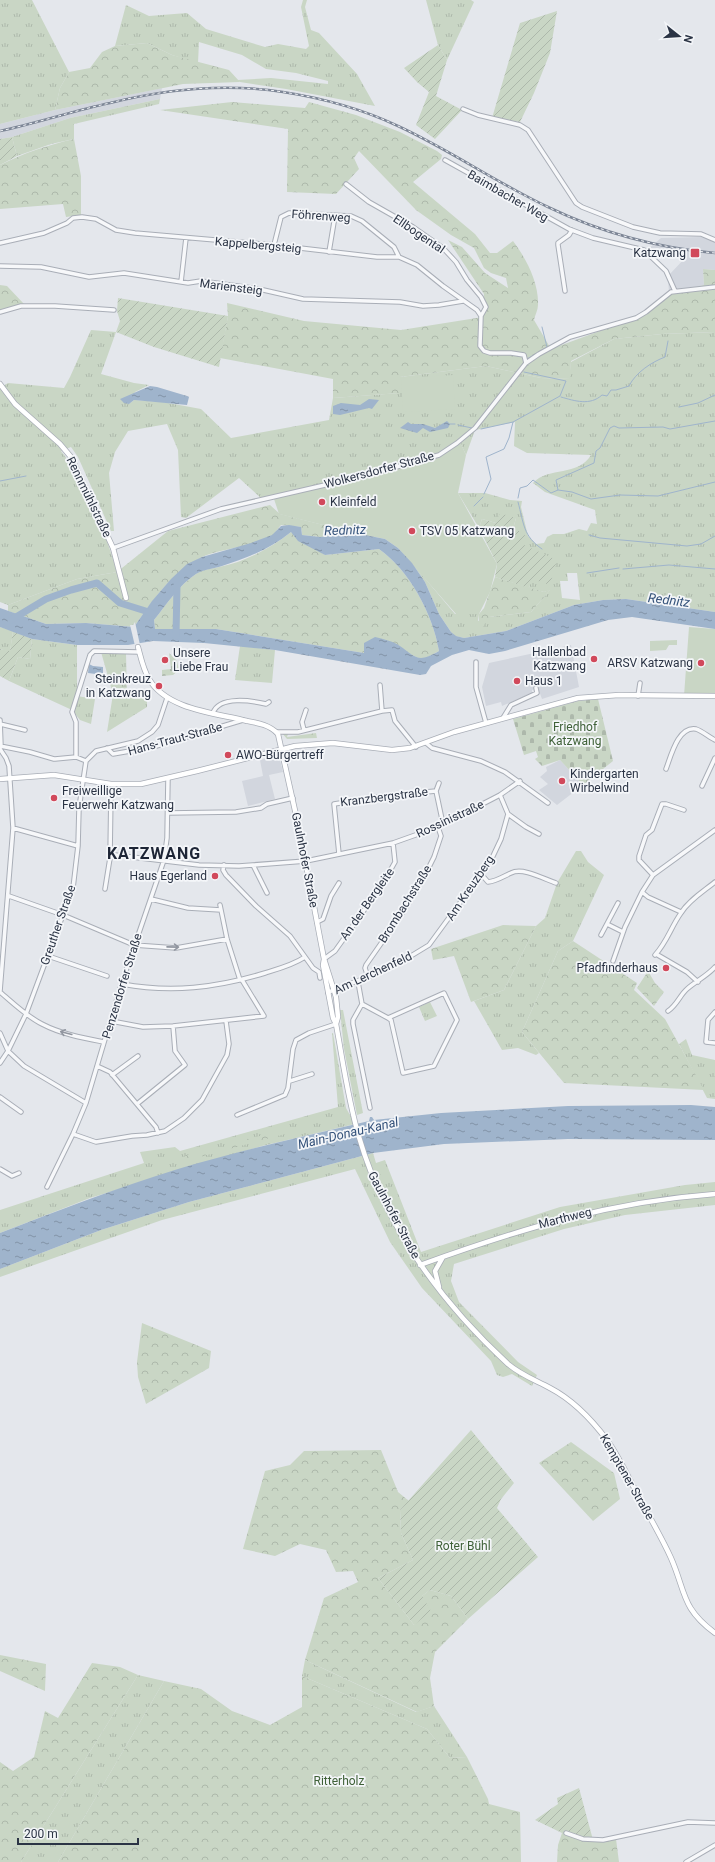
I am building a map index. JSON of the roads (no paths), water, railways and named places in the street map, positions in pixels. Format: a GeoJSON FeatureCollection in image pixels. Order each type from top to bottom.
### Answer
{"type":"FeatureCollection","features":[{"type":"Feature","properties":{"kind":"main road","name":"Rennmühlstraße"},"geometry":{"type":"LineString","coordinates":[[0,384],[24,413],[60,444],[71,457],[113,548],[126,598]]}},
{"type":"Feature","properties":{"kind":"main road"},"geometry":{"type":"LineString","coordinates":[[139,650],[143,668],[150,681],[167,698],[182,705],[266,726],[276,732],[282,748]]}},
{"type":"Feature","properties":{"kind":"main road"},"geometry":{"type":"LineString","coordinates":[[0,778],[54,774],[111,784],[127,785],[168,778],[282,748],[328,743],[399,750],[416,747],[448,734],[578,698],[715,696]]}},
{"type":"Feature","properties":{"kind":"main road","name":"Gaulnhofer Straße"},"geometry":{"type":"LineString","coordinates":[[282,748],[306,860],[324,959],[334,990],[337,1009],[336,1024],[350,1103],[369,1168],[395,1223],[420,1265]]}},
{"type":"Feature","properties":{"kind":"main road","name":"Gaulnhofer Straße"},"geometry":{"type":"LineString","coordinates":[[324,959],[328,993],[333,1018],[336,1024]]}},
{"type":"Feature","properties":{"kind":"main road","name":"Marthweg"},"geometry":{"type":"LineString","coordinates":[[420,1265],[511,1233],[583,1214],[646,1202],[715,1194]]}},
{"type":"Feature","properties":{"kind":"main road"},"geometry":{"type":"LineString","coordinates":[[442,1294],[436,1279],[435,1271],[438,1264],[445,1256]]}},
{"type":"Feature","properties":{"kind":"main road","name":"Kemptener Straße"},"geometry":{"type":"LineString","coordinates":[[420,1265],[442,1294],[472,1329],[513,1369],[562,1395],[586,1415],[599,1429],[615,1452],[670,1556],[690,1608],[698,1619],[715,1633]]}},
{"type":"Feature","properties":{"kind":"street"},"geometry":{"type":"LineString","coordinates":[[463,109],[478,115],[520,125],[528,130],[576,203],[603,216],[633,227],[660,233],[701,234],[715,240]]}},
{"type":"Feature","properties":{"kind":"street","name":"Baimbacher Weg"},"geometry":{"type":"LineString","coordinates":[[446,160],[517,201],[572,230],[593,238],[644,250],[666,271],[675,291]]}},
{"type":"Feature","properties":{"kind":"street","name":"Ellbogental"},"geometry":{"type":"LineString","coordinates":[[346,184],[369,202],[413,227],[443,248],[456,262],[467,280],[481,297],[486,307],[481,316]]}},
{"type":"Feature","properties":{"kind":"street","name":"Föhrenweg"},"geometry":{"type":"LineString","coordinates":[[274,245],[281,217],[289,212],[351,216],[362,220],[394,247],[400,257]]}},
{"type":"Feature","properties":{"kind":"street"},"geometry":{"type":"LineString","coordinates":[[329,252],[335,216]]}},
{"type":"Feature","properties":{"kind":"street","name":"Kappelbergsteig"},"geometry":{"type":"LineString","coordinates":[[0,243],[44,233],[67,223],[73,218],[82,217],[96,219],[116,230],[186,238],[274,245],[377,257],[400,257],[417,265],[463,301],[472,305],[481,316]]}},
{"type":"Feature","properties":{"kind":"street"},"geometry":{"type":"LineString","coordinates":[[565,291],[558,243],[569,235],[572,230]]}},
{"type":"Feature","properties":{"kind":"street"},"geometry":{"type":"LineString","coordinates":[[181,282],[186,238]]}},
{"type":"Feature","properties":{"kind":"street","name":"Mariensteig"},"geometry":{"type":"LineString","coordinates":[[0,266],[41,267],[89,277],[124,273],[188,283],[201,281],[239,286],[303,299],[400,302],[423,306],[463,301]]}},
{"type":"Feature","properties":{"kind":"street","name":"Wolkersdorfer Straße"},"geometry":{"type":"LineString","coordinates":[[113,548],[221,509],[364,476],[439,455],[457,443],[475,428],[526,363],[570,338],[636,318],[646,312],[666,294],[675,291],[715,287]]}},
{"type":"Feature","properties":{"kind":"street"},"geometry":{"type":"LineString","coordinates":[[0,312],[21,306],[55,306],[114,310]]}},
{"type":"Feature","properties":{"kind":"street"},"geometry":{"type":"LineString","coordinates":[[481,316],[480,346],[484,351],[490,353],[511,353],[524,356],[526,363]]}},
{"type":"Feature","properties":{"kind":"street"},"geometry":{"type":"LineString","coordinates":[[76,757],[76,722],[72,712],[90,655],[94,651],[139,650]]}},
{"type":"Feature","properties":{"kind":"street"},"geometry":{"type":"LineString","coordinates":[[476,662],[476,687],[486,723]]}},
{"type":"Feature","properties":{"kind":"street"},"geometry":{"type":"LineString","coordinates":[[638,696],[640,683]]}},
{"type":"Feature","properties":{"kind":"street"},"geometry":{"type":"LineString","coordinates":[[380,685],[382,711]]}},
{"type":"Feature","properties":{"kind":"street"},"geometry":{"type":"LineString","coordinates":[[503,718],[512,705],[538,693],[536,688]]}},
{"type":"Feature","properties":{"kind":"street"},"geometry":{"type":"LineString","coordinates":[[0,747],[55,759],[76,757],[86,761],[96,750],[138,741],[152,732],[158,725],[167,698]]}},
{"type":"Feature","properties":{"kind":"street"},"geometry":{"type":"LineString","coordinates":[[213,713],[219,705],[242,700],[266,704],[269,702]]}},
{"type":"Feature","properties":{"kind":"street"},"geometry":{"type":"LineString","coordinates":[[304,730],[302,720],[306,710]]}},
{"type":"Feature","properties":{"kind":"street"},"geometry":{"type":"LineString","coordinates":[[276,732],[293,733],[382,711],[392,710],[396,721],[416,747]]}},
{"type":"Feature","properties":{"kind":"street"},"geometry":{"type":"LineString","coordinates":[[0,720],[0,747],[6,758],[13,828],[9,896],[0,991],[26,1014],[55,1030],[104,1042]]}},
{"type":"Feature","properties":{"kind":"street","name":"Hans-Traut-Straße"},"geometry":{"type":"LineString","coordinates":[[107,748],[113,754],[132,752],[244,720]]}},
{"type":"Feature","properties":{"kind":"street"},"geometry":{"type":"LineString","coordinates":[[0,724],[25,730]]}},
{"type":"Feature","properties":{"kind":"street"},"geometry":{"type":"LineString","coordinates":[[666,769],[682,733],[688,729],[697,729],[715,740]]}},
{"type":"Feature","properties":{"kind":"street"},"geometry":{"type":"LineString","coordinates":[[426,743],[432,748],[481,761],[520,781],[548,802]]}},
{"type":"Feature","properties":{"kind":"street"},"geometry":{"type":"LineString","coordinates":[[702,786],[715,758]]}},
{"type":"Feature","properties":{"kind":"street","name":"Greuther Straße"},"geometry":{"type":"LineString","coordinates":[[0,1062],[8,1051],[26,1014],[64,915],[75,878],[79,808],[86,761]]}},
{"type":"Feature","properties":{"kind":"street","name":"Penzendorfer Straße"},"geometry":{"type":"LineString","coordinates":[[47,1187],[73,1134],[86,1103],[134,945],[164,860],[167,838],[168,778]]}},
{"type":"Feature","properties":{"kind":"street","name":"Rossinistraße"},"geometry":{"type":"LineString","coordinates":[[110,858],[114,855],[199,865],[253,865],[306,860],[340,854],[393,843],[438,827],[500,795],[520,781]]}},
{"type":"Feature","properties":{"kind":"street","name":"Kranzbergstraße"},"geometry":{"type":"LineString","coordinates":[[439,783],[436,791],[443,824]]}},
{"type":"Feature","properties":{"kind":"street"},"geometry":{"type":"LineString","coordinates":[[105,889],[110,858],[111,790]]}},
{"type":"Feature","properties":{"kind":"street","name":"Kranzbergstraße"},"geometry":{"type":"LineString","coordinates":[[340,854],[334,804],[385,796],[436,791]]}},
{"type":"Feature","properties":{"kind":"street"},"geometry":{"type":"LineString","coordinates":[[500,795],[508,814],[539,834]]}},
{"type":"Feature","properties":{"kind":"street","name":"Gaulnhofer Straße"},"geometry":{"type":"LineString","coordinates":[[168,813],[236,812],[261,808],[273,802],[293,798]]}},
{"type":"Feature","properties":{"kind":"street"},"geometry":{"type":"LineString","coordinates":[[653,875],[638,856],[646,835],[652,830],[662,804],[684,810]]}},
{"type":"Feature","properties":{"kind":"street","name":"Am Kreuzberg"},"geometry":{"type":"LineString","coordinates":[[417,952],[432,941],[482,874],[501,839],[508,814]]}},
{"type":"Feature","properties":{"kind":"street","name":"Brombachstraße"},"geometry":{"type":"LineString","coordinates":[[368,977],[365,968],[366,965],[405,909],[431,864],[441,836],[438,827]]}},
{"type":"Feature","properties":{"kind":"street"},"geometry":{"type":"LineString","coordinates":[[13,828],[78,846]]}},
{"type":"Feature","properties":{"kind":"street"},"geometry":{"type":"LineString","coordinates":[[613,961],[623,932],[642,892],[653,875],[715,830]]}},
{"type":"Feature","properties":{"kind":"street","name":"An der Bergleite"},"geometry":{"type":"LineString","coordinates":[[324,959],[334,951],[382,885],[395,862],[393,843]]}},
{"type":"Feature","properties":{"kind":"street"},"geometry":{"type":"LineString","coordinates":[[224,865],[223,870],[226,875],[256,906],[290,936],[313,968],[319,972],[320,978]]}},
{"type":"Feature","properties":{"kind":"street"},"geometry":{"type":"LineString","coordinates":[[253,865],[268,893]]}},
{"type":"Feature","properties":{"kind":"street"},"geometry":{"type":"LineString","coordinates":[[482,874],[488,882],[496,881],[512,872],[518,871],[556,883]]}},
{"type":"Feature","properties":{"kind":"street"},"geometry":{"type":"LineString","coordinates":[[698,982],[687,972],[656,954],[663,946],[681,912],[697,896],[715,882]]}},
{"type":"Feature","properties":{"kind":"street","name":"Gaulnhofer Straße"},"geometry":{"type":"LineString","coordinates":[[317,922],[323,919],[338,883]]}},
{"type":"Feature","properties":{"kind":"street"},"geometry":{"type":"LineString","coordinates":[[710,886],[715,889]]}},
{"type":"Feature","properties":{"kind":"street"},"geometry":{"type":"LineString","coordinates":[[642,892],[648,897],[681,912]]}},
{"type":"Feature","properties":{"kind":"street"},"geometry":{"type":"LineString","coordinates":[[9,896],[64,915],[134,945],[176,948],[228,939]]}},
{"type":"Feature","properties":{"kind":"street"},"geometry":{"type":"LineString","coordinates":[[151,899],[188,908],[221,910]]}},
{"type":"Feature","properties":{"kind":"street"},"geometry":{"type":"LineString","coordinates":[[601,935],[618,903]]}},
{"type":"Feature","properties":{"kind":"street"},"geometry":{"type":"LineString","coordinates":[[111,1021],[143,1027],[173,1026],[264,1016],[241,980],[228,939],[220,905]]}},
{"type":"Feature","properties":{"kind":"street"},"geometry":{"type":"LineString","coordinates":[[607,924],[623,932]]}},
{"type":"Feature","properties":{"kind":"street","name":"Am Lerchenfeld"},"geometry":{"type":"LineString","coordinates":[[328,993],[358,982],[417,952]]}},
{"type":"Feature","properties":{"kind":"street"},"geometry":{"type":"LineString","coordinates":[[48,956],[107,976]]}},
{"type":"Feature","properties":{"kind":"street"},"geometry":{"type":"LineString","coordinates":[[122,984],[147,988],[187,988],[213,986],[241,980],[282,968],[305,957]]}},
{"type":"Feature","properties":{"kind":"street"},"geometry":{"type":"LineString","coordinates":[[668,1011],[674,1006],[687,989],[698,982],[715,967]]}},
{"type":"Feature","properties":{"kind":"street"},"geometry":{"type":"LineString","coordinates":[[358,982],[362,1004],[353,1020],[353,1024],[370,1108]]}},
{"type":"Feature","properties":{"kind":"street"},"geometry":{"type":"LineString","coordinates":[[362,1004],[391,1020],[403,1073],[434,1066],[457,1020],[444,993],[388,1018]]}},
{"type":"Feature","properties":{"kind":"street"},"geometry":{"type":"LineString","coordinates":[[715,1012],[708,1020],[706,1042],[715,1043]]}},
{"type":"Feature","properties":{"kind":"street"},"geometry":{"type":"LineString","coordinates":[[73,1134],[81,1138],[102,1142],[165,1131],[184,1118],[202,1100],[229,1050],[226,1021]]}},
{"type":"Feature","properties":{"kind":"street"},"geometry":{"type":"LineString","coordinates":[[237,1115],[280,1098],[288,1090],[293,1049],[296,1040],[309,1033],[336,1024]]}},
{"type":"Feature","properties":{"kind":"street"},"geometry":{"type":"LineString","coordinates":[[137,1104],[185,1065],[175,1051],[173,1026]]}},
{"type":"Feature","properties":{"kind":"street"},"geometry":{"type":"LineString","coordinates":[[0,1033],[8,1051],[24,1066],[86,1103]]}},
{"type":"Feature","properties":{"kind":"street"},"geometry":{"type":"LineString","coordinates":[[112,1075],[138,1056]]}},
{"type":"Feature","properties":{"kind":"street"},"geometry":{"type":"LineString","coordinates":[[97,1066],[104,1068],[112,1075],[156,1127],[158,1133]]}},
{"type":"Feature","properties":{"kind":"street"},"geometry":{"type":"LineString","coordinates":[[290,1081],[312,1074]]}},
{"type":"Feature","properties":{"kind":"street"},"geometry":{"type":"LineString","coordinates":[[0,1097],[21,1112]]}},
{"type":"Feature","properties":{"kind":"street"},"geometry":{"type":"LineString","coordinates":[[0,1169],[12,1176],[19,1173]]}},
{"type":"Feature","properties":{"kind":"street"},"geometry":{"type":"LineString","coordinates":[[566,1833],[583,1839],[603,1840],[688,1822],[715,1823]]}},
{"type":"Feature","properties":{"kind":"street"},"geometry":{"type":"LineString","coordinates":[[686,1862],[715,1845]]}},
{"type":"Feature","properties":{"kind":"water"},"geometry":{"type":"Polygon","coordinates":[[[150,386],[189,397],[187,405],[134,400],[129,404],[124,403],[120,399],[150,386]]]}},
{"type":"Feature","properties":{"kind":"water"},"geometry":{"type":"Polygon","coordinates":[[[369,399],[379,400],[372,409],[369,408],[340,415],[333,414],[333,406],[341,403],[360,405],[369,399]]]}},
{"type":"Feature","properties":{"kind":"water"},"geometry":{"type":"Polygon","coordinates":[[[447,421],[450,424],[448,428],[430,432],[423,428],[417,433],[400,428],[408,422],[411,424],[423,424],[435,428],[447,421]]]}},
{"type":"Feature","properties":{"kind":"water"},"geometry":{"type":"Polygon","coordinates":[[[289,525],[301,527],[302,535],[320,537],[355,533],[385,539],[398,548],[412,563],[425,582],[439,614],[451,632],[456,636],[464,638],[506,631],[574,605],[603,600],[626,599],[715,612],[715,629],[632,617],[608,620],[505,651],[489,654],[469,650],[452,655],[431,666],[426,674],[420,675],[275,650],[204,643],[153,641],[128,645],[77,645],[32,639],[0,627],[0,608],[46,624],[86,623],[134,627],[152,601],[171,579],[187,564],[202,557],[251,543],[272,535],[281,526],[289,525]],[[291,532],[275,543],[249,556],[196,574],[179,589],[154,620],[155,629],[216,629],[364,653],[364,643],[375,637],[388,640],[418,658],[432,655],[439,651],[431,622],[418,594],[400,569],[379,549],[325,555],[298,541],[291,532]]]}},
{"type":"Feature","properties":{"kind":"water"},"geometry":{"type":"Polygon","coordinates":[[[89,664],[103,667],[103,675],[88,673],[89,664]]]}},
{"type":"Feature","properties":{"kind":"water","name":"Main-Donau-Kanal"},"geometry":{"type":"Polygon","coordinates":[[[691,1105],[715,1107],[715,1140],[568,1139],[444,1144],[373,1153],[189,1202],[101,1230],[0,1269],[0,1233],[88,1200],[178,1169],[249,1149],[369,1121],[370,1117],[374,1120],[441,1113],[568,1106],[691,1105]]]}},
{"type":"Feature","properties":{"kind":"waterway"},"geometry":{"type":"LineString","coordinates":[[527,359],[547,347],[542,327]]}},
{"type":"Feature","properties":{"kind":"waterway"},"geometry":{"type":"LineString","coordinates":[[561,397],[587,402],[592,401],[602,395],[607,396],[611,390],[629,386],[636,376],[645,368],[665,357],[668,341]]}},
{"type":"Feature","properties":{"kind":"waterway"},"geometry":{"type":"LineString","coordinates":[[484,494],[491,479],[486,457],[504,449],[509,438],[513,422],[560,396],[566,381],[524,372]]}},
{"type":"Feature","properties":{"kind":"waterway"},"geometry":{"type":"LineString","coordinates":[[679,407],[698,403],[715,395]]}},
{"type":"Feature","properties":{"kind":"waterway"},"geometry":{"type":"LineString","coordinates":[[518,498],[520,488],[527,486],[533,480],[551,493],[558,490],[556,480],[594,463],[596,451],[600,448],[610,428],[614,426],[619,428],[663,427],[670,429],[715,421]]}},
{"type":"Feature","properties":{"kind":"waterway"},"geometry":{"type":"LineString","coordinates":[[481,429],[513,422]]}},
{"type":"Feature","properties":{"kind":"waterway"},"geometry":{"type":"LineString","coordinates":[[450,424],[455,424]]}},
{"type":"Feature","properties":{"kind":"waterway"},"geometry":{"type":"LineString","coordinates":[[458,425],[472,428]]}},
{"type":"Feature","properties":{"kind":"waterway"},"geometry":{"type":"LineString","coordinates":[[0,481],[26,476]]}},
{"type":"Feature","properties":{"kind":"waterway"},"geometry":{"type":"LineString","coordinates":[[558,490],[572,492],[591,499],[620,495],[658,496],[715,482]]}},
{"type":"Feature","properties":{"kind":"waterway"},"geometry":{"type":"LineString","coordinates":[[474,506],[483,497]]}},
{"type":"Feature","properties":{"kind":"waterway"},"geometry":{"type":"LineString","coordinates":[[518,502],[525,529],[531,539],[542,549]]}},
{"type":"Feature","properties":{"kind":"waterway"},"geometry":{"type":"LineString","coordinates":[[589,535],[600,538],[687,546],[701,544],[715,536]]}},
{"type":"Feature","properties":{"kind":"waterway"},"geometry":{"type":"LineString","coordinates":[[623,569],[669,565],[715,569]]}},
{"type":"Feature","properties":{"kind":"waterway"},"geometry":{"type":"LineString","coordinates":[[587,573],[619,568]]}},
{"type":"Feature","properties":{"kind":"waterway","name":"Rednitz"},"geometry":{"type":"LineString","coordinates":[[11,620],[46,599],[97,583],[120,603],[152,613]]}},
{"type":"Feature","properties":{"kind":"waterway","name":"Rednitz"},"geometry":{"type":"LineString","coordinates":[[176,636],[177,585]]}},
{"type":"Feature","properties":{"kind":"railway"},"geometry":{"type":"LineString","coordinates":[[0,131],[96,106],[131,98],[174,91],[239,88],[261,89],[298,94],[356,109],[398,126],[436,145],[529,198],[588,224],[629,238],[650,243],[693,251],[715,253]]}},
{"type":"Feature","properties":{"kind":"place","name":"Katzwang"},"geometry":{"type":"Point","coordinates":[695,253]}},
{"type":"Feature","properties":{"kind":"place","name":"Kleinfeld"},"geometry":{"type":"Point","coordinates":[322,502]}},
{"type":"Feature","properties":{"kind":"place","name":"TSV 05 Katzwang"},"geometry":{"type":"Point","coordinates":[412,531]}},
{"type":"Feature","properties":{"kind":"place","name":"Hallenbad Katzwang"},"geometry":{"type":"Point","coordinates":[594,659]}},
{"type":"Feature","properties":{"kind":"place","name":"Unsere Liebe Frau"},"geometry":{"type":"Point","coordinates":[165,660]}},
{"type":"Feature","properties":{"kind":"place","name":"ARSV Katzwang"},"geometry":{"type":"Point","coordinates":[701,663]}},
{"type":"Feature","properties":{"kind":"place","name":"Haus 1"},"geometry":{"type":"Point","coordinates":[517,681]}},
{"type":"Feature","properties":{"kind":"place","name":"Steinkreuz in Katzwang"},"geometry":{"type":"Point","coordinates":[159,686]}},
{"type":"Feature","properties":{"kind":"place","name":"AWO-Bürgertreff"},"geometry":{"type":"Point","coordinates":[228,755]}},
{"type":"Feature","properties":{"kind":"place","name":"Kindergarten Wirbelwind"},"geometry":{"type":"Point","coordinates":[562,781]}},
{"type":"Feature","properties":{"kind":"place","name":"Freiweillige Feuerwehr Katzwang"},"geometry":{"type":"Point","coordinates":[54,798]}},
{"type":"Feature","properties":{"kind":"place","name":"Haus Egerland"},"geometry":{"type":"Point","coordinates":[215,876]}},
{"type":"Feature","properties":{"kind":"place","name":"Pfadfinderhaus"},"geometry":{"type":"Point","coordinates":[666,968]}},
{"type":"Feature","properties":{"kind":"district","name":"KATZWANG"},"geometry":{"type":"Point","coordinates":[154,853]}},
{"type":"Feature","properties":{"kind":"park label","name":"Friedhof Katzwang"},"geometry":{"type":"Point","coordinates":[575,734]}},
{"type":"Feature","properties":{"kind":"park label","name":"Roter Bühl"},"geometry":{"type":"Point","coordinates":[463,1546]}},
{"type":"Feature","properties":{"kind":"park label","name":"Ritterholz"},"geometry":{"type":"Point","coordinates":[339,1781]}}]}
